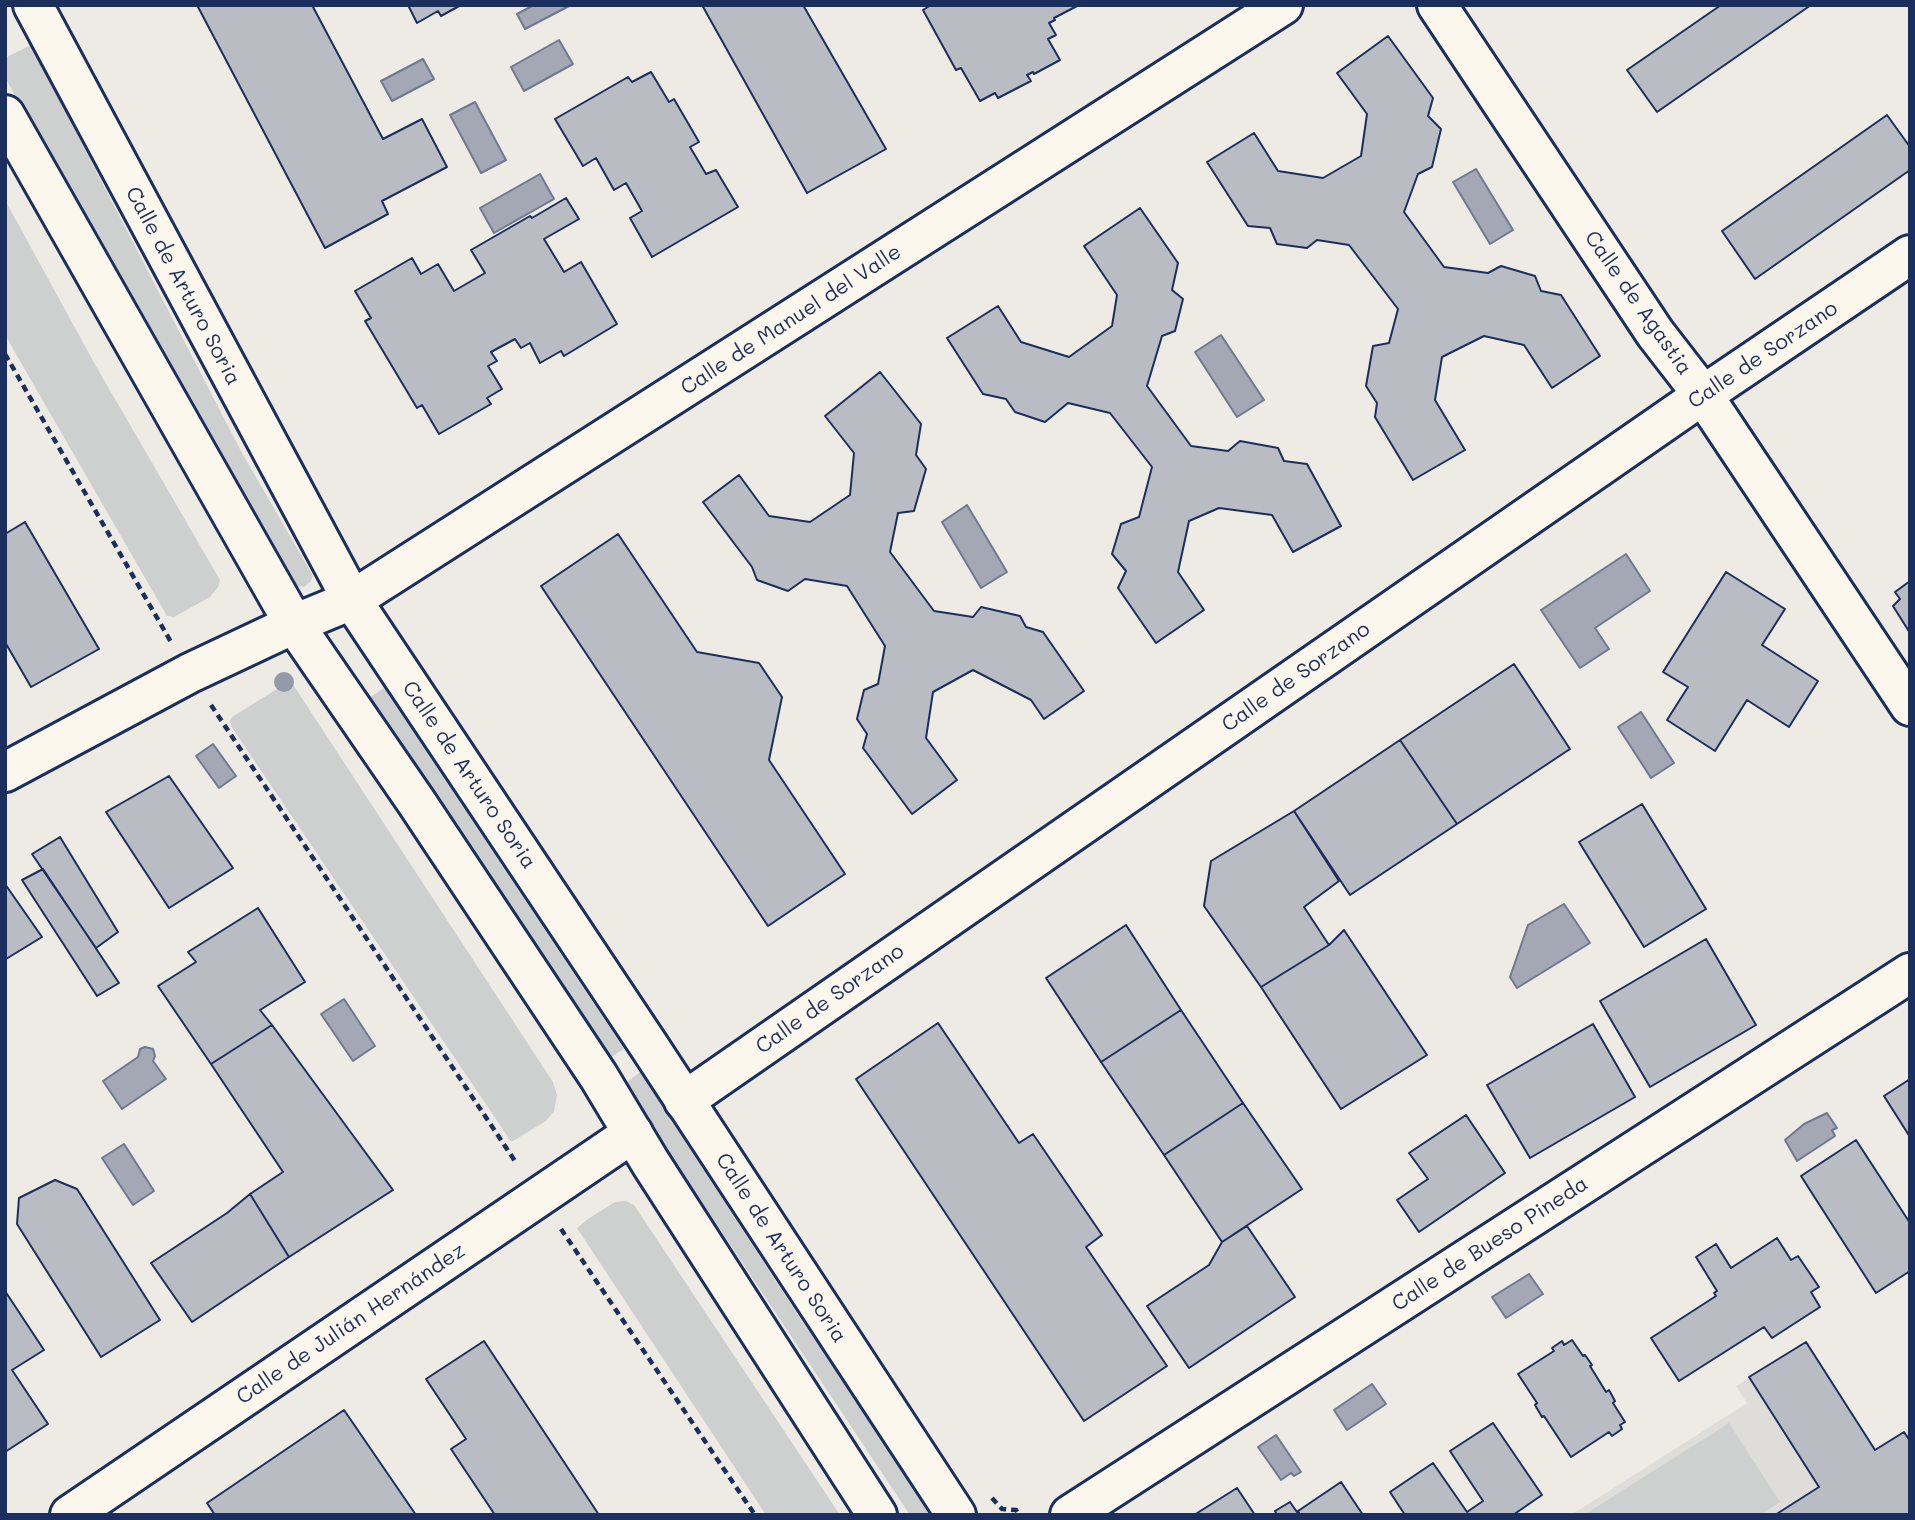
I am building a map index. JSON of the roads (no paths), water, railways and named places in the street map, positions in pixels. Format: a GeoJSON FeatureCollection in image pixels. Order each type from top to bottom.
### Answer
{"type":"FeatureCollection","features":[{"type":"Feature","properties":{"kind":"street","name":"Calle de Arturo Soria"},"geometry":{"type":"LineString","coordinates":[[33,5],[352,600],[956,1515]]}},
{"type":"Feature","properties":{"kind":"street","name":"Calle de Manuel del Valle"},"geometry":{"type":"LineString","coordinates":[[5,772],[190,673],[352,600],[1283,5]]}},
{"type":"Feature","properties":{"kind":"street","name":"Calle de Agastia"},"geometry":{"type":"LineString","coordinates":[[1437,5],[1655,333],[1703,395],[1910,706]]}},
{"type":"Feature","properties":{"kind":"street"},"geometry":{"type":"LineString","coordinates":[[5,115],[294,624],[599,1077],[877,1515]]}},
{"type":"Feature","properties":{"kind":"street","name":"Calle de Sorzano"},"geometry":{"type":"LineString","coordinates":[[684,1101],[1703,395],[1910,255]]}},
{"type":"Feature","properties":{"kind":"street","name":"Calle de Bueso Pineda"},"geometry":{"type":"LineString","coordinates":[[1070,1515],[1910,973]]}},
{"type":"Feature","properties":{"kind":"street","name":"Calle de Julián Hernández"},"geometry":{"type":"LineString","coordinates":[[70,1515],[633,1133]]}}]}
